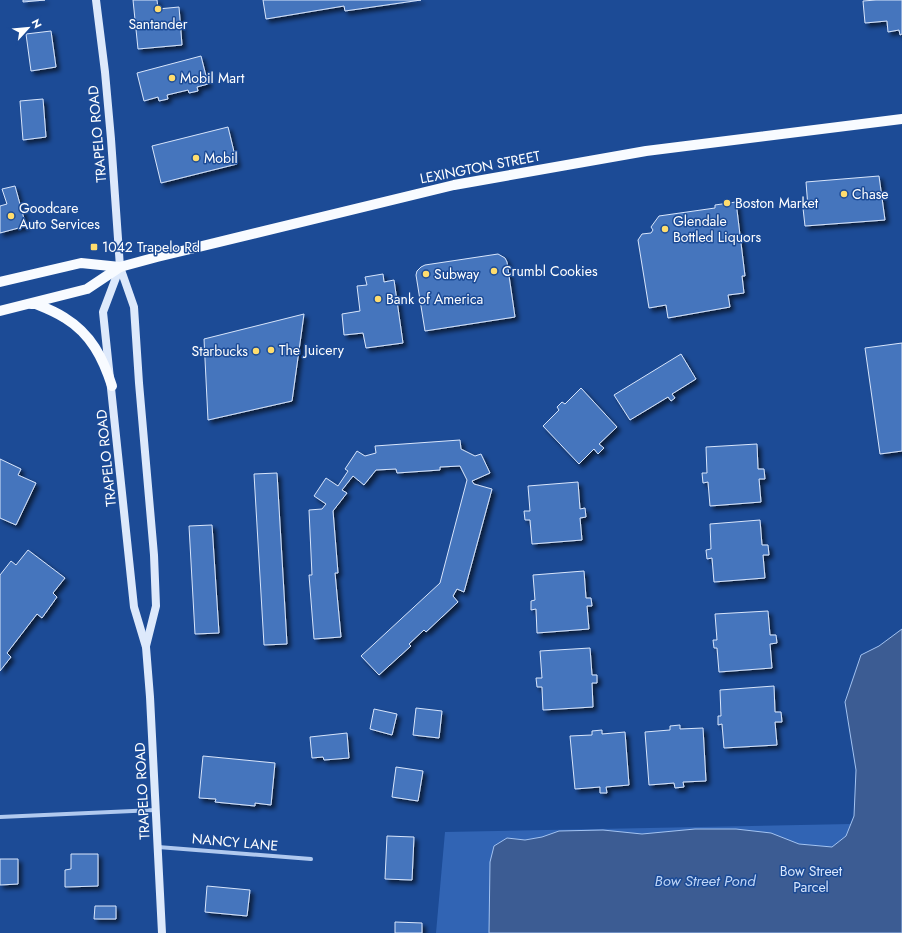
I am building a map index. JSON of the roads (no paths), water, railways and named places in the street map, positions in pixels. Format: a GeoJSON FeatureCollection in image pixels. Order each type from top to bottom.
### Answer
{"type":"FeatureCollection","features":[{"type":"Feature","properties":{"kind":"main road","name":"TRAPELO ROAD"},"geometry":{"type":"LineString","coordinates":[[96,0],[105,72],[120,267],[134,307],[154,555],[156,606],[146,647]]}},
{"type":"Feature","properties":{"kind":"main road","name":"LEXINGTON STREET"},"geometry":{"type":"LineString","coordinates":[[0,310],[87,289],[120,267],[454,185],[646,151],[852,124],[902,119]]}},
{"type":"Feature","properties":{"kind":"main road","name":"LEXINGTON STREET"},"geometry":{"type":"LineString","coordinates":[[0,282],[80,263],[120,267]]}},
{"type":"Feature","properties":{"kind":"main road","name":"TRAPELO ROAD"},"geometry":{"type":"LineString","coordinates":[[120,267],[103,312],[112,386],[134,607],[146,647],[150,697],[162,933]]}},
{"type":"Feature","properties":{"kind":"main road"},"geometry":{"type":"LineString","coordinates":[[27,304],[36,304],[65,318],[86,334],[102,359],[112,386]]}},
{"type":"Feature","properties":{"kind":"street"},"geometry":{"type":"LineString","coordinates":[[0,817],[156,810]]}},
{"type":"Feature","properties":{"kind":"street","name":"NANCY LANE"},"geometry":{"type":"LineString","coordinates":[[158,847],[311,859]]}},
{"type":"Feature","properties":{"kind":"water","name":"Bow Street Pond"},"geometry":{"type":"Polygon","coordinates":[[[902,629],[902,933],[489,933],[490,862],[494,846],[507,838],[525,840],[542,837],[559,831],[603,830],[642,834],[695,829],[736,829],[771,833],[799,844],[832,847],[846,836],[854,816],[856,770],[845,702],[861,655],[879,646],[902,629]]]}},
{"type":"Feature","properties":{"kind":"place","name":"Santander"},"geometry":{"type":"Point","coordinates":[158,9]}},
{"type":"Feature","properties":{"kind":"place","name":"Mobil Mart"},"geometry":{"type":"Point","coordinates":[172,78]}},
{"type":"Feature","properties":{"kind":"place","name":"Mobil"},"geometry":{"type":"Point","coordinates":[196,158]}},
{"type":"Feature","properties":{"kind":"place","name":"Chase"},"geometry":{"type":"Point","coordinates":[844,194]}},
{"type":"Feature","properties":{"kind":"place","name":"Boston Market"},"geometry":{"type":"Point","coordinates":[727,203]}},
{"type":"Feature","properties":{"kind":"place","name":"Goodcare Auto Services"},"geometry":{"type":"Point","coordinates":[11,216]}},
{"type":"Feature","properties":{"kind":"place","name":"Glendale Bottled Liquors"},"geometry":{"type":"Point","coordinates":[665,229]}},
{"type":"Feature","properties":{"kind":"place","name":"1042 Trapelo Rd"},"geometry":{"type":"Point","coordinates":[94,247]}},
{"type":"Feature","properties":{"kind":"place","name":"Crumbl Cookies"},"geometry":{"type":"Point","coordinates":[494,271]}},
{"type":"Feature","properties":{"kind":"place","name":"Subway"},"geometry":{"type":"Point","coordinates":[426,274]}},
{"type":"Feature","properties":{"kind":"place","name":"Bank of America"},"geometry":{"type":"Point","coordinates":[378,299]}},
{"type":"Feature","properties":{"kind":"place","name":"The Juicery"},"geometry":{"type":"Point","coordinates":[271,350]}},
{"type":"Feature","properties":{"kind":"place","name":"Starbucks"},"geometry":{"type":"Point","coordinates":[256,351]}},
{"type":"Feature","properties":{"kind":"park label","name":"Bow Street Parcel"},"geometry":{"type":"Point","coordinates":[811,880]}}]}
